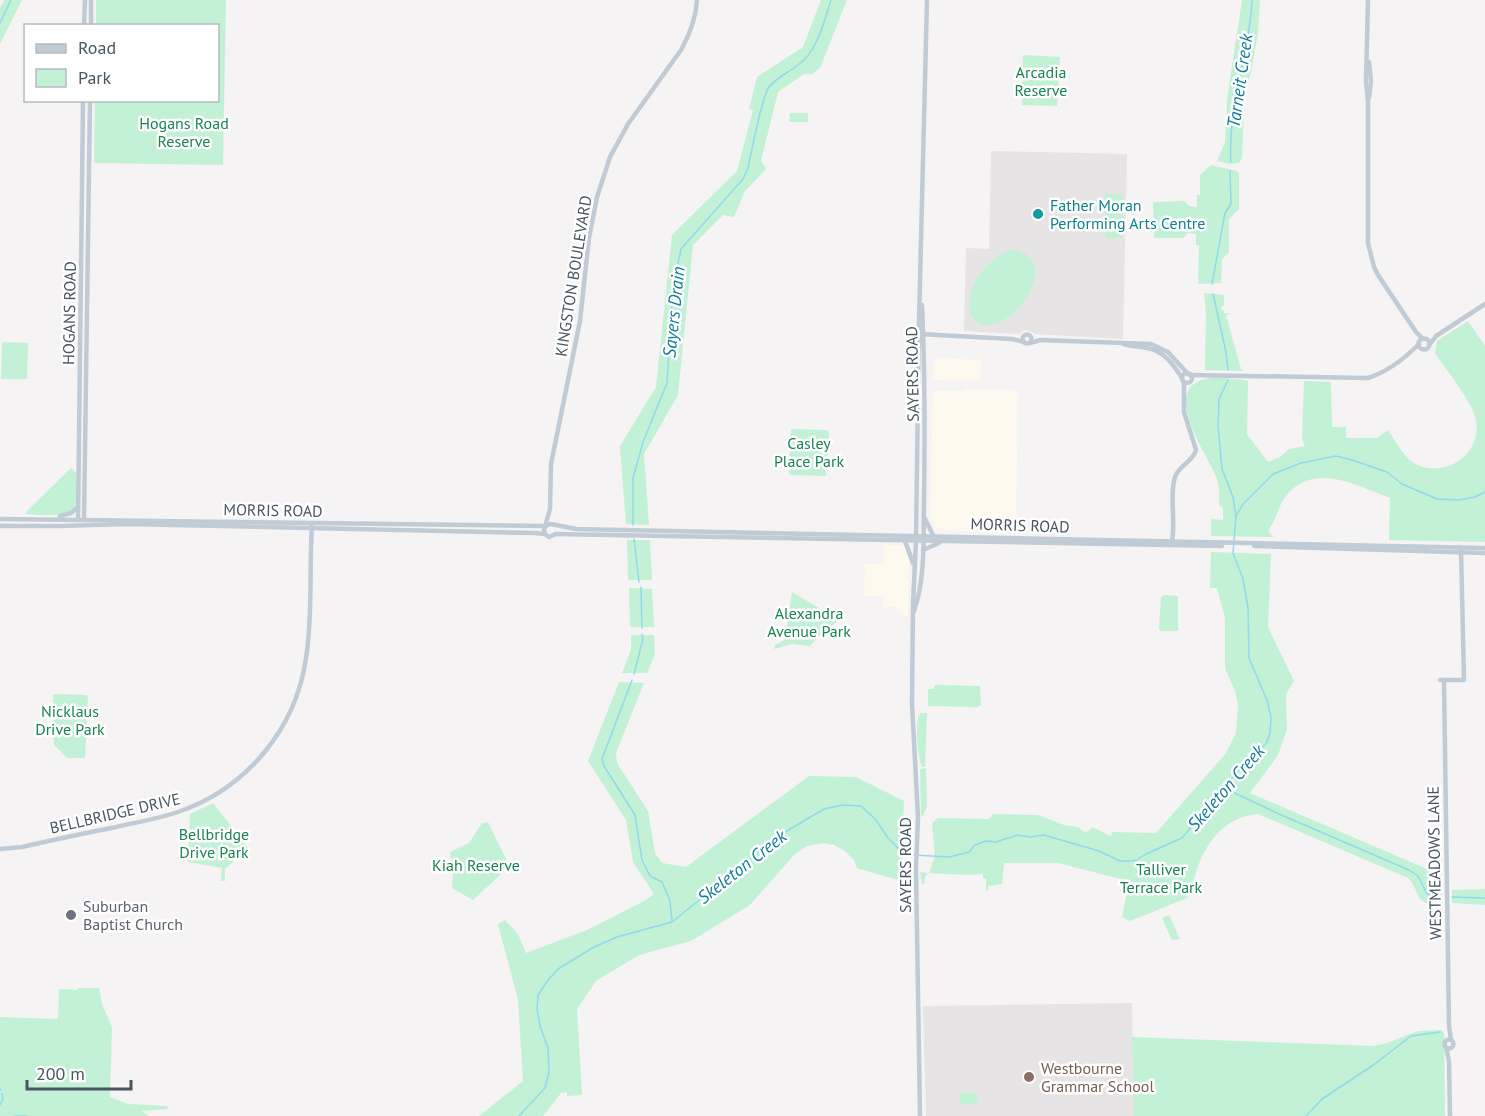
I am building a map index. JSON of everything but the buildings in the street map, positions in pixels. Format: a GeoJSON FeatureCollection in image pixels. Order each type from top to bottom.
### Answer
{"type":"FeatureCollection","features":[{"type":"Feature","properties":{"kind":"street"},"geometry":{"type":"LineString","coordinates":[[84,24],[85,0]]}},
{"type":"Feature","properties":{"kind":"street"},"geometry":{"type":"LineString","coordinates":[[91,0],[91,24]]}},
{"type":"Feature","properties":{"kind":"street","name":"KINGSTON BOULEVARD"},"geometry":{"type":"LineString","coordinates":[[546,526],[550,509],[551,464],[580,321],[589,238],[597,197],[610,157],[628,124],[688,37],[697,0]]}},
{"type":"Feature","properties":{"kind":"street","name":"SAYERS ROAD"},"geometry":{"type":"LineString","coordinates":[[920,1116],[917,843],[912,704],[927,2]]}},
{"type":"Feature","properties":{"kind":"street"},"geometry":{"type":"LineString","coordinates":[[1367,2],[1368,243],[1378,275],[1416,332],[1423,349]]}},
{"type":"Feature","properties":{"kind":"street","name":"HOGANS ROAD"},"geometry":{"type":"LineString","coordinates":[[81,526],[84,278],[83,102]]}},
{"type":"Feature","properties":{"kind":"street","name":"HOGANS ROAD"},"geometry":{"type":"LineString","coordinates":[[81,518],[78,507],[90,102]]}},
{"type":"Feature","properties":{"kind":"street"},"geometry":{"type":"LineString","coordinates":[[83,118],[89,118]]}},
{"type":"Feature","properties":{"kind":"street"},"geometry":{"type":"LineString","coordinates":[[83,153],[90,150]]}},
{"type":"Feature","properties":{"kind":"street"},"geometry":{"type":"LineString","coordinates":[[1188,379],[1202,376],[1368,378],[1411,352],[1421,341],[1436,336],[1485,304]]}},
{"type":"Feature","properties":{"kind":"street"},"geometry":{"type":"LineString","coordinates":[[920,334],[1151,344],[1167,352],[1188,379]]}},
{"type":"Feature","properties":{"kind":"street","name":"SAYERS ROAD"},"geometry":{"type":"LineString","coordinates":[[913,613],[920,588],[924,513],[926,383],[920,334]]}},
{"type":"Feature","properties":{"kind":"street"},"geometry":{"type":"LineString","coordinates":[[1026,340],[1032,339],[1031,336],[1040,340]]}},
{"type":"Feature","properties":{"kind":"street"},"geometry":{"type":"LineString","coordinates":[[1411,352],[1428,348],[1436,336]]}},
{"type":"Feature","properties":{"kind":"street"},"geometry":{"type":"LineString","coordinates":[[1421,341],[1430,344]]}},
{"type":"Feature","properties":{"kind":"street"},"geometry":{"type":"LineString","coordinates":[[1173,546],[1174,480],[1178,471],[1194,456],[1196,450],[1185,420],[1184,395],[1188,379]]}},
{"type":"Feature","properties":{"kind":"street"},"geometry":{"type":"LineString","coordinates":[[48,518],[71,513],[78,507]]}},
{"type":"Feature","properties":{"kind":"street","name":"KINGSTON BOULEVARD"},"geometry":{"type":"LineString","coordinates":[[550,509],[554,526]]}},
{"type":"Feature","properties":{"kind":"street"},"geometry":{"type":"LineString","coordinates":[[924,513],[933,535]]}},
{"type":"Feature","properties":{"kind":"street","name":"MORRIS ROAD"},"geometry":{"type":"LineString","coordinates":[[0,519],[81,518],[145,523]]}},
{"type":"Feature","properties":{"kind":"street","name":"MORRIS ROAD"},"geometry":{"type":"LineString","coordinates":[[0,526],[145,523],[464,528],[546,526]]}},
{"type":"Feature","properties":{"kind":"street","name":"BELLBRIDGE DRIVE"},"geometry":{"type":"LineString","coordinates":[[0,849],[22,847],[179,812],[221,791],[255,764],[286,721],[302,680],[308,642],[312,525]]}},
{"type":"Feature","properties":{"kind":"street"},"geometry":{"type":"LineString","coordinates":[[546,526],[554,526],[557,530],[555,534],[549,537],[545,534],[546,526]]}},
{"type":"Feature","properties":{"kind":"street","name":"MORRIS ROAD"},"geometry":{"type":"LineString","coordinates":[[554,526],[576,529],[689,533],[923,538],[941,542],[986,539]]}},
{"type":"Feature","properties":{"kind":"street","name":"MORRIS ROAD"},"geometry":{"type":"LineString","coordinates":[[464,528],[545,534]]}},
{"type":"Feature","properties":{"kind":"street","name":"MORRIS ROAD"},"geometry":{"type":"LineString","coordinates":[[555,534],[689,533]]}},
{"type":"Feature","properties":{"kind":"street","name":"MORRIS ROAD"},"geometry":{"type":"LineString","coordinates":[[780,535],[905,541],[916,538]]}},
{"type":"Feature","properties":{"kind":"street","name":"MORRIS ROAD"},"geometry":{"type":"LineString","coordinates":[[923,538],[933,535],[986,539],[1080,541],[1173,540],[1219,544],[1461,550],[1485,553]]}},
{"type":"Feature","properties":{"kind":"street"},"geometry":{"type":"LineString","coordinates":[[905,541],[915,569]]}},
{"type":"Feature","properties":{"kind":"street","name":"MORRIS ROAD"},"geometry":{"type":"LineString","coordinates":[[1080,541],[1173,546],[1219,544]]}},
{"type":"Feature","properties":{"kind":"street"},"geometry":{"type":"LineString","coordinates":[[923,550],[941,542]]}},
{"type":"Feature","properties":{"kind":"street","name":"MORRIS ROAD"},"geometry":{"type":"LineString","coordinates":[[1461,550],[1485,548]]}},
{"type":"Feature","properties":{"kind":"street","name":"WESTMEADOWS LANE"},"geometry":{"type":"LineString","coordinates":[[1449,1061],[1454,1043],[1451,1040],[1449,1029],[1442,680],[1464,680],[1461,550]]}},
{"type":"Feature","properties":{"kind":"street","name":"WESTMEADOWS LANE"},"geometry":{"type":"LineString","coordinates":[[1449,1029],[1445,1045],[1449,1061],[1450,1116]]}},
{"type":"Feature","properties":{"kind":"street"},"geometry":{"type":"LineString","coordinates":[[1451,1040],[1447,1040],[1445,1045],[1452,1047]]}},
{"type":"Feature","properties":{"kind":"shaded area"},"geometry":{"type":"Polygon","coordinates":[[[991,151],[1127,154],[1123,339],[1036,334],[1025,330],[1019,334],[964,331],[966,248],[989,249],[991,151]]]}},
{"type":"Feature","properties":{"kind":"shaded area"},"geometry":{"type":"Polygon","coordinates":[[[934,358],[981,360],[980,381],[933,380],[934,358]]]}},
{"type":"Feature","properties":{"kind":"shaded area"},"geometry":{"type":"Polygon","coordinates":[[[963,389],[1018,390],[1016,532],[935,530],[930,517],[933,391],[963,391],[963,389]]]}},
{"type":"Feature","properties":{"kind":"shaded area"},"geometry":{"type":"Polygon","coordinates":[[[884,545],[904,545],[909,558],[908,618],[895,607],[883,607],[883,596],[864,596],[865,564],[883,564],[884,545]]]}},
{"type":"Feature","properties":{"kind":"shaded area","name":"Westbourne Grammar School"},"geometry":{"type":"Polygon","coordinates":[[[1132,1003],[1134,1116],[926,1116],[923,1006],[1132,1003]]]}},
{"type":"Feature","properties":{"kind":"green space"},"geometry":{"type":"Polygon","coordinates":[[[4,0],[22,0],[0,44],[0,8],[4,0]]]}},
{"type":"Feature","properties":{"kind":"green space","name":"Hogans Road Reserve"},"geometry":{"type":"Polygon","coordinates":[[[96,0],[226,0],[223,165],[94,163],[95,102],[219,102],[219,24],[96,24],[96,0]]]}},
{"type":"Feature","properties":{"kind":"green space"},"geometry":{"type":"Polygon","coordinates":[[[821,0],[847,0],[820,68],[812,74],[804,74],[778,92],[761,161],[766,169],[745,191],[734,217],[723,215],[693,245],[678,395],[644,454],[649,525],[626,524],[620,446],[656,387],[672,235],[737,171],[753,110],[749,109],[757,77],[803,47],[821,0]]]}},
{"type":"Feature","properties":{"kind":"green space"},"geometry":{"type":"Polygon","coordinates":[[[1242,0],[1260,0],[1258,34],[1244,107],[1242,158],[1239,163],[1230,164],[1217,161],[1225,142],[1227,100],[1242,0]]]}},
{"type":"Feature","properties":{"kind":"green space","name":"Arcadia Reserve"},"geometry":{"type":"Polygon","coordinates":[[[1023,56],[1060,57],[1057,106],[1022,105],[1023,56]]]}},
{"type":"Feature","properties":{"kind":"green space"},"geometry":{"type":"Polygon","coordinates":[[[790,113],[808,113],[808,122],[789,122],[790,113]]]}},
{"type":"Feature","properties":{"kind":"green space"},"geometry":{"type":"Polygon","coordinates":[[[1211,165],[1239,173],[1239,209],[1229,219],[1229,252],[1222,259],[1221,283],[1198,284],[1199,245],[1196,245],[1196,234],[1188,233],[1183,238],[1154,238],[1153,202],[1184,201],[1189,206],[1197,207],[1197,195],[1200,195],[1200,175],[1211,165]]]}},
{"type":"Feature","properties":{"kind":"green space"},"geometry":{"type":"Polygon","coordinates":[[[1105,194],[1123,194],[1122,238],[1105,238],[1105,194]]]}},
{"type":"Feature","properties":{"kind":"green space"},"geometry":{"type":"Polygon","coordinates":[[[1011,249],[1026,254],[1033,263],[1035,274],[1032,286],[1017,310],[1006,319],[995,324],[979,323],[974,319],[969,306],[974,284],[990,264],[1011,249]]]}},
{"type":"Feature","properties":{"kind":"green space"},"geometry":{"type":"Polygon","coordinates":[[[1204,293],[1224,295],[1224,306],[1221,310],[1232,314],[1226,315],[1241,369],[1244,371],[1205,370],[1204,293]]]}},
{"type":"Feature","properties":{"kind":"green space"},"geometry":{"type":"Polygon","coordinates":[[[1468,321],[1485,346],[1485,542],[1389,540],[1390,498],[1350,483],[1323,478],[1309,480],[1297,486],[1286,496],[1269,529],[1270,534],[1274,537],[1211,536],[1211,519],[1223,520],[1223,508],[1219,505],[1217,480],[1198,442],[1187,413],[1186,400],[1189,389],[1199,381],[1209,378],[1248,381],[1247,434],[1268,462],[1280,457],[1289,449],[1305,446],[1302,439],[1304,381],[1331,382],[1332,427],[1346,427],[1346,438],[1377,438],[1388,430],[1403,453],[1414,463],[1437,468],[1448,466],[1467,454],[1476,433],[1476,421],[1465,396],[1435,353],[1437,341],[1468,321]]]}},
{"type":"Feature","properties":{"kind":"green space"},"geometry":{"type":"Polygon","coordinates":[[[2,342],[28,343],[27,379],[1,379],[2,342]]]}},
{"type":"Feature","properties":{"kind":"green space","name":"Casley Place Park"},"geometry":{"type":"Polygon","coordinates":[[[791,429],[827,430],[829,432],[826,476],[791,475],[789,473],[791,429]]]}},
{"type":"Feature","properties":{"kind":"green space"},"geometry":{"type":"Polygon","coordinates":[[[71,468],[76,472],[77,489],[76,502],[72,510],[61,515],[26,514],[26,512],[71,468]]]}},
{"type":"Feature","properties":{"kind":"green space"},"geometry":{"type":"Polygon","coordinates":[[[627,540],[650,540],[652,580],[628,580],[627,540]]]}},
{"type":"Feature","properties":{"kind":"green space","name":"Talliver Terrace Park"},"geometry":{"type":"Polygon","coordinates":[[[1211,552],[1271,554],[1268,627],[1294,681],[1286,694],[1287,729],[1278,755],[1250,793],[1441,875],[1442,905],[1421,900],[1408,878],[1258,814],[1235,820],[1217,834],[1204,853],[1187,898],[1130,921],[1122,917],[1129,881],[1058,863],[1004,863],[1002,884],[988,886],[988,891],[986,891],[986,879],[983,879],[983,874],[928,873],[922,884],[920,872],[929,873],[935,856],[932,823],[938,818],[989,819],[993,814],[1038,815],[1064,825],[1078,827],[1085,832],[1092,827],[1111,836],[1112,832],[1156,833],[1226,753],[1236,733],[1238,705],[1235,691],[1225,668],[1225,618],[1217,588],[1210,588],[1211,552]]]}},
{"type":"Feature","properties":{"kind":"green space"},"geometry":{"type":"Polygon","coordinates":[[[629,588],[652,589],[654,627],[630,627],[629,588]]]}},
{"type":"Feature","properties":{"kind":"green space","name":"Alexandra Avenue Park"},"geometry":{"type":"Polygon","coordinates":[[[792,592],[839,620],[810,646],[792,644],[774,649],[775,645],[785,640],[792,592]]]}},
{"type":"Feature","properties":{"kind":"green space"},"geometry":{"type":"Polygon","coordinates":[[[1164,595],[1178,596],[1178,631],[1159,629],[1161,598],[1164,595]]]}},
{"type":"Feature","properties":{"kind":"green space"},"geometry":{"type":"Polygon","coordinates":[[[631,635],[654,635],[655,654],[647,673],[622,673],[631,650],[631,635]]]}},
{"type":"Feature","properties":{"kind":"green space"},"geometry":{"type":"Polygon","coordinates":[[[619,682],[644,683],[616,753],[617,763],[648,811],[655,853],[662,863],[686,867],[809,776],[856,777],[904,801],[901,881],[857,868],[854,860],[845,851],[834,845],[824,843],[807,846],[794,855],[750,905],[691,941],[639,955],[596,981],[577,1009],[581,1095],[567,1096],[567,1092],[561,1093],[543,1116],[479,1116],[523,1081],[518,1000],[498,924],[505,920],[518,934],[526,953],[587,930],[654,894],[633,862],[626,820],[588,761],[619,682]]]}},
{"type":"Feature","properties":{"kind":"green space"},"geometry":{"type":"Polygon","coordinates":[[[935,685],[980,686],[981,705],[977,707],[928,706],[928,689],[933,689],[935,685]]]}},
{"type":"Feature","properties":{"kind":"green space","name":"Nicklaus Drive Park"},"geometry":{"type":"Polygon","coordinates":[[[53,694],[86,695],[88,697],[85,758],[67,758],[54,745],[53,694]]]}},
{"type":"Feature","properties":{"kind":"green space"},"geometry":{"type":"Polygon","coordinates":[[[920,713],[927,713],[925,767],[922,767],[918,749],[917,724],[920,713]]]}},
{"type":"Feature","properties":{"kind":"green space"},"geometry":{"type":"Polygon","coordinates":[[[926,768],[927,806],[923,816],[921,815],[920,769],[926,768]]]}},
{"type":"Feature","properties":{"kind":"green space","name":"Bellbridge Drive Park"},"geometry":{"type":"Polygon","coordinates":[[[213,803],[248,848],[225,869],[225,881],[221,881],[222,868],[188,862],[190,814],[213,803]]]}},
{"type":"Feature","properties":{"kind":"green space","name":"Kiah Reserve"},"geometry":{"type":"Polygon","coordinates":[[[488,822],[508,863],[501,874],[473,900],[452,888],[453,869],[450,852],[469,843],[482,823],[488,822]]]}},
{"type":"Feature","properties":{"kind":"green space"},"geometry":{"type":"Polygon","coordinates":[[[1485,889],[1485,905],[1452,903],[1452,890],[1485,889]]]}},
{"type":"Feature","properties":{"kind":"green space"},"geometry":{"type":"Polygon","coordinates":[[[1169,915],[1180,939],[1172,940],[1162,918],[1169,915]]]}},
{"type":"Feature","properties":{"kind":"green space"},"geometry":{"type":"Polygon","coordinates":[[[78,988],[99,988],[102,1004],[112,1027],[110,1097],[128,1104],[167,1106],[168,1109],[141,1111],[149,1116],[0,1116],[0,1017],[58,1019],[59,989],[78,990],[78,988]]]}},
{"type":"Feature","properties":{"kind":"green space"},"geometry":{"type":"Polygon","coordinates":[[[1441,1030],[1444,1032],[1445,1116],[1134,1116],[1132,1037],[1373,1046],[1418,1031],[1441,1030]]]}},
{"type":"Feature","properties":{"kind":"green space"},"geometry":{"type":"Polygon","coordinates":[[[960,1093],[977,1093],[978,1104],[960,1104],[960,1093]]]}},
{"type":"Feature","properties":{"kind":"waterway"},"geometry":{"type":"LineString","coordinates":[[0,23],[11,0]]}},
{"type":"Feature","properties":{"kind":"waterway","name":"Sayers Drain"},"geometry":{"type":"LineString","coordinates":[[633,525],[633,478],[643,442],[667,383],[673,289],[681,249],[743,179],[748,168],[766,92],[779,78],[805,59],[815,45],[831,0]]}},
{"type":"Feature","properties":{"kind":"waterway","name":"Tarneit Creek"},"geometry":{"type":"LineString","coordinates":[[1231,162],[1232,121],[1252,0]]}},
{"type":"Feature","properties":{"kind":"waterway","name":"Tarneit Creek"},"geometry":{"type":"LineString","coordinates":[[1212,284],[1225,213],[1231,204],[1230,171]]}},
{"type":"Feature","properties":{"kind":"waterway","name":"Tarneit Creek"},"geometry":{"type":"LineString","coordinates":[[1213,294],[1228,370]]}},
{"type":"Feature","properties":{"kind":"waterway","name":"Tarneit Creek"},"geometry":{"type":"LineString","coordinates":[[1228,380],[1219,399],[1218,426],[1222,469],[1233,497],[1236,516]]}},
{"type":"Feature","properties":{"kind":"waterway","name":"Skeleton Creek"},"geometry":{"type":"LineString","coordinates":[[519,1116],[545,1088],[549,1072],[548,1048],[540,1026],[537,1009],[538,995],[558,969],[594,947],[617,937],[672,922],[780,835],[824,809],[843,805],[861,806],[876,820],[898,848],[914,855],[949,857],[969,852],[975,845],[986,841],[996,842],[1018,835],[1030,837],[1044,835],[1099,851],[1120,861],[1129,861],[1137,860],[1182,838],[1253,753],[1266,744],[1270,733],[1271,717],[1267,700],[1249,658],[1248,608],[1243,579],[1233,553],[1236,516],[1243,504],[1273,474],[1301,463],[1336,456],[1387,472],[1402,484],[1437,499],[1459,500],[1475,497],[1485,492]]}},
{"type":"Feature","properties":{"kind":"waterway","name":"Sayers Drain"},"geometry":{"type":"LineString","coordinates":[[634,539],[639,582]]}},
{"type":"Feature","properties":{"kind":"waterway","name":"Sayers Drain"},"geometry":{"type":"LineString","coordinates":[[641,587],[642,628]]}},
{"type":"Feature","properties":{"kind":"waterway","name":"Sayers Drain"},"geometry":{"type":"LineString","coordinates":[[634,674],[643,639],[642,634]]}},
{"type":"Feature","properties":{"kind":"waterway","name":"Sayers Drain"},"geometry":{"type":"LineString","coordinates":[[632,680],[602,759],[604,766],[635,815],[642,860],[650,876],[662,882],[670,901],[672,921]]}},
{"type":"Feature","properties":{"kind":"waterway"},"geometry":{"type":"LineString","coordinates":[[1224,788],[1409,870],[1418,876],[1427,894],[1438,897]]}},
{"type":"Feature","properties":{"kind":"waterway"},"geometry":{"type":"LineString","coordinates":[[1452,897],[1485,898]]}},
{"type":"Feature","properties":{"kind":"waterway"},"geometry":{"type":"LineString","coordinates":[[1306,1116],[1322,1099],[1372,1066],[1411,1036],[1440,1032]]}},
{"type":"Feature","properties":{"kind":"waterway"},"geometry":{"type":"LineString","coordinates":[[0,1105],[3,1099],[2,1094]]}},
{"type":"Feature","properties":{"kind":"waterway","name":"Skeleton Creek"},"geometry":{"type":"LineString","coordinates":[[15,1116],[27,1116]]}},
{"type":"Feature","properties":{"kind":"place","name":"Father Moran Performing Arts Centre"},"geometry":{"type":"Point","coordinates":[1038,214]}},
{"type":"Feature","properties":{"kind":"place","name":"Suburban Baptist Church"},"geometry":{"type":"Point","coordinates":[71,915]}},
{"type":"Feature","properties":{"kind":"place","name":"Westbourne Grammar School"},"geometry":{"type":"Point","coordinates":[1029,1077]}}]}
